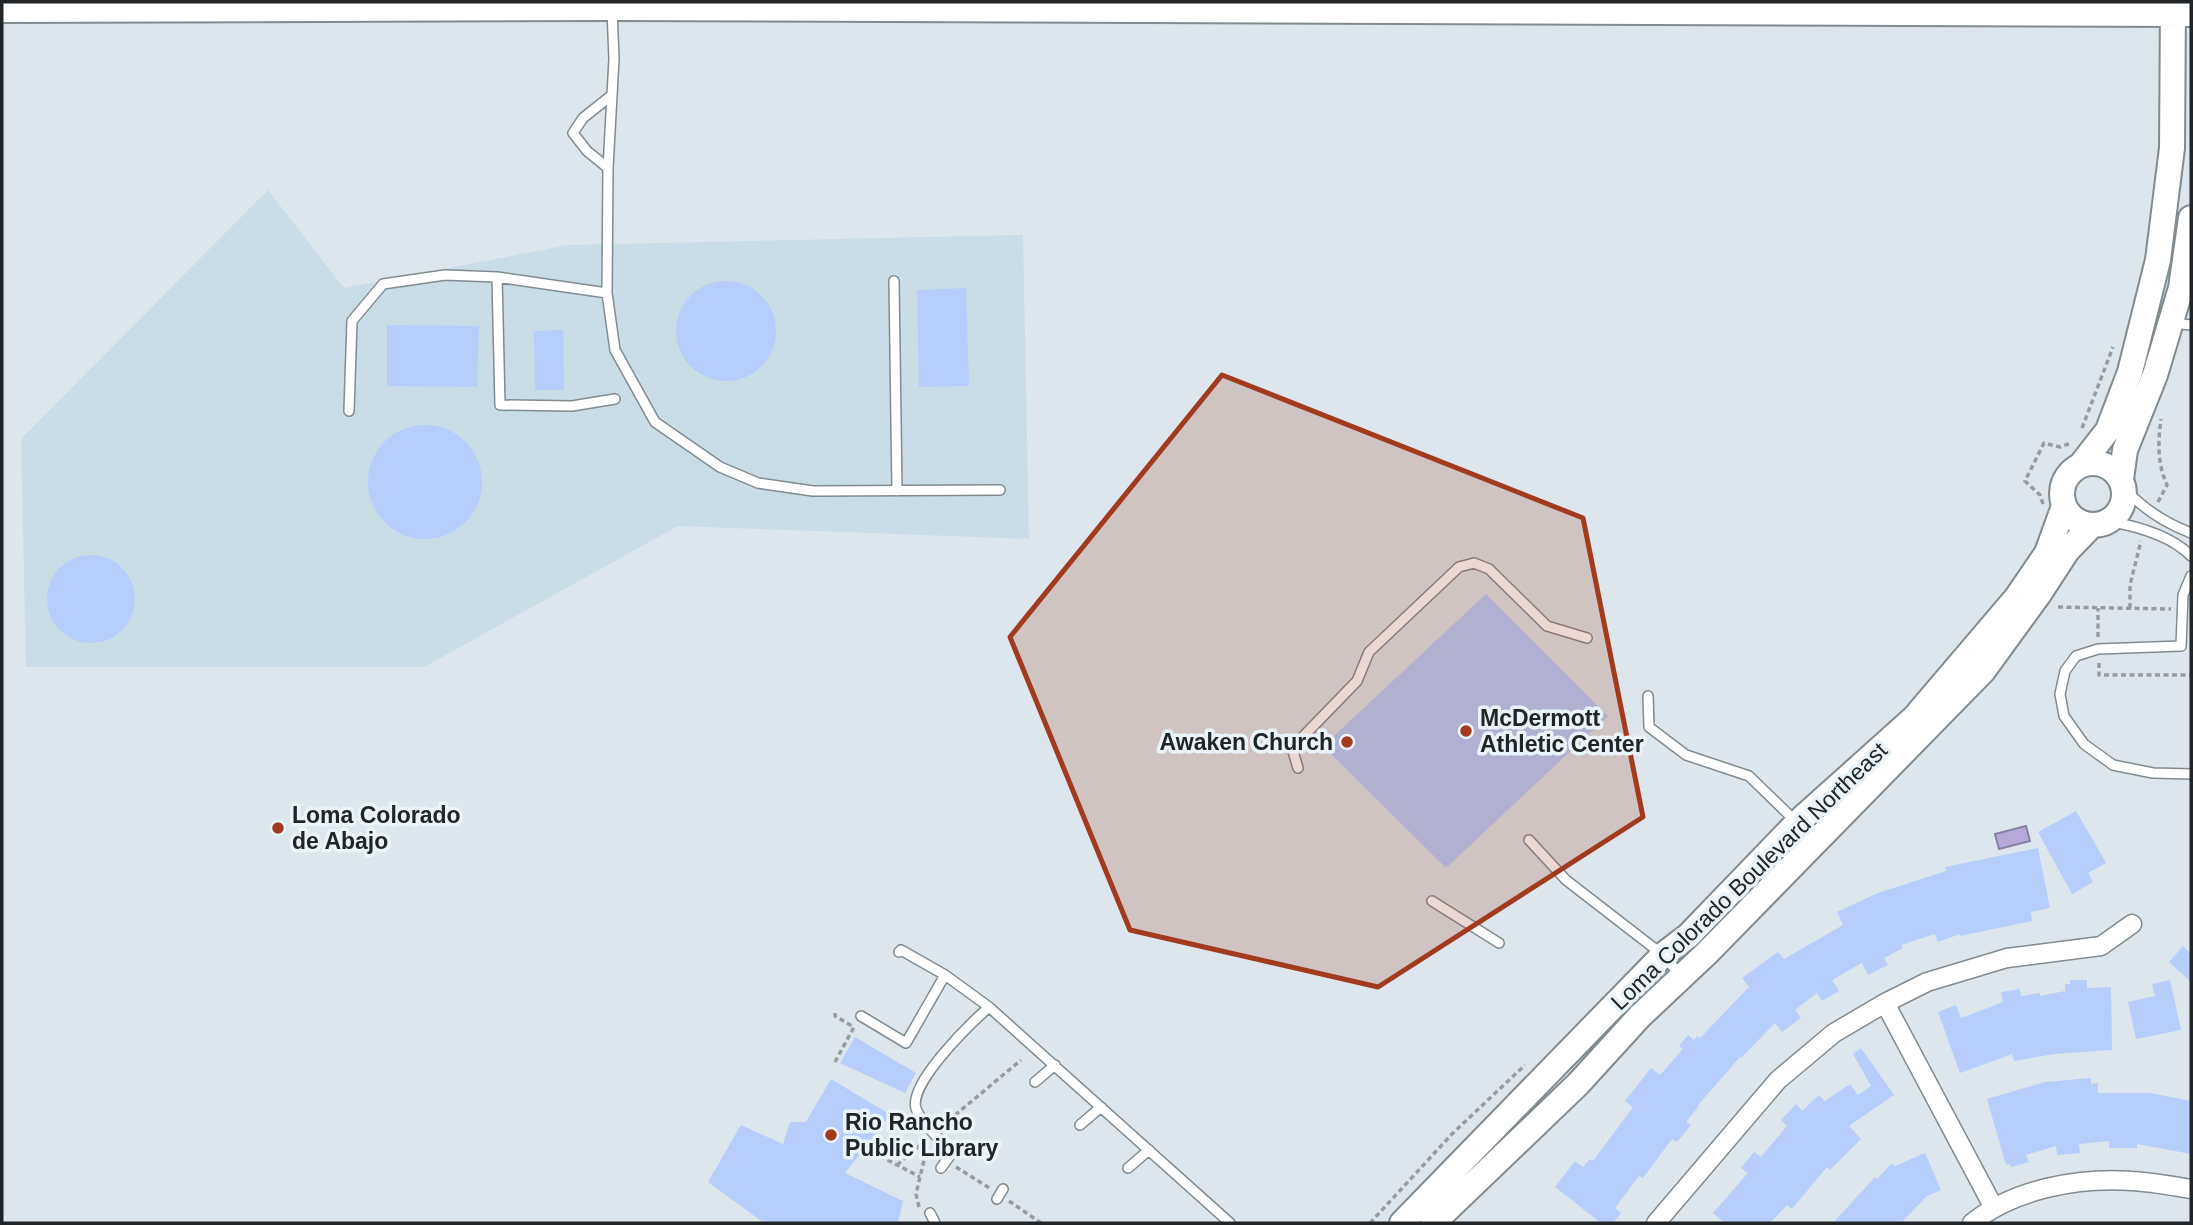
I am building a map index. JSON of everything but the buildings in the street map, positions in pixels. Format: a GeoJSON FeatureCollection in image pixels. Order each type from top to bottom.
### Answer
{"type":"FeatureCollection","features":[{"type":"Feature","properties":{"kind":"street"},"geometry":{"type":"LineString","coordinates":[[2,10],[612,5],[2179,10]]}},
{"type":"Feature","properties":{"kind":"street","name":"Loma Colorado Boulevard Northeast"},"geometry":{"type":"LineString","coordinates":[[1402,1223],[1662,955],[1688,936],[1798,822],[1914,718],[2017,597],[2047,553],[2054,509],[2062,496],[2066,479],[2080,466],[2108,430],[2130,372],[2158,260],[2172,148],[2179,10]]}},
{"type":"Feature","properties":{"kind":"street","name":"Loma Colorado Boulevard Northeast"},"geometry":{"type":"LineString","coordinates":[[1433,1223],[1578,1084],[1640,1016],[1682,977],[1983,671],[2067,551],[2100,523],[2117,514],[2122,506],[2126,450],[2155,374],[2181,324],[2191,218]]}},
{"type":"Feature","properties":{"kind":"street"},"geometry":{"type":"LineString","coordinates":[[2080,466],[2098,463],[2115,472],[2122,484]]}},
{"type":"Feature","properties":{"kind":"street"},"geometry":{"type":"LineString","coordinates":[[2054,509],[2075,520],[2100,523]]}},
{"type":"Feature","properties":{"kind":"street"},"geometry":{"type":"LineString","coordinates":[[1656,1223],[1777,1080],[1834,1033],[1927,982],[2007,958],[2101,946],[2133,924]]}},
{"type":"Feature","properties":{"kind":"street"},"geometry":{"type":"LineString","coordinates":[[1885,1003],[1994,1208]]}},
{"type":"Feature","properties":{"kind":"street"},"geometry":{"type":"LineString","coordinates":[[1972,1223],[1994,1208],[2026,1195],[2071,1183],[2131,1181],[2191,1189]]}},
{"type":"Feature","properties":{"kind":"lane"},"geometry":{"type":"LineString","coordinates":[[612,5],[614,59],[607,168],[607,293],[615,350],[655,422],[720,467],[758,483],[813,491],[1000,490]]}},
{"type":"Feature","properties":{"kind":"lane"},"geometry":{"type":"LineString","coordinates":[[607,168],[587,151],[573,133],[583,118],[612,95]]}},
{"type":"Feature","properties":{"kind":"lane"},"geometry":{"type":"LineString","coordinates":[[349,411],[352,321],[383,284],[445,275],[497,277],[607,293]]}},
{"type":"Feature","properties":{"kind":"lane"},"geometry":{"type":"LineString","coordinates":[[497,277],[500,405],[572,406],[614,399]]}},
{"type":"Feature","properties":{"kind":"lane"},"geometry":{"type":"LineString","coordinates":[[894,281],[897,491]]}},
{"type":"Feature","properties":{"kind":"lane"},"geometry":{"type":"LineString","coordinates":[[2122,484],[2152,514],[2191,533]]}},
{"type":"Feature","properties":{"kind":"lane"},"geometry":{"type":"LineString","coordinates":[[2100,523],[2128,524],[2173,542],[2191,556]]}},
{"type":"Feature","properties":{"kind":"lane"},"geometry":{"type":"LineString","coordinates":[[1298,768],[1292,748],[1357,681],[1369,652],[1458,566],[1474,563],[1489,569],[1547,626],[1587,638]]}},
{"type":"Feature","properties":{"kind":"lane"},"geometry":{"type":"LineString","coordinates":[[2191,576],[2183,595],[2186,646],[2098,649],[2076,656],[2065,671],[2060,694],[2064,716],[2084,744],[2113,765],[2154,773],[2191,774]]}},
{"type":"Feature","properties":{"kind":"lane"},"geometry":{"type":"LineString","coordinates":[[1648,696],[1649,727],[1686,755],[1749,776],[1816,841]]}},
{"type":"Feature","properties":{"kind":"lane"},"geometry":{"type":"LineString","coordinates":[[1529,840],[1566,880],[1662,955],[1682,977]]}},
{"type":"Feature","properties":{"kind":"lane"},"geometry":{"type":"LineString","coordinates":[[1432,901],[1499,943]]}},
{"type":"Feature","properties":{"kind":"lane"},"geometry":{"type":"LineString","coordinates":[[899,952],[901,950],[945,975],[989,1007],[1230,1223]]}},
{"type":"Feature","properties":{"kind":"lane"},"geometry":{"type":"LineString","coordinates":[[861,1016],[906,1043],[945,975]]}},
{"type":"Feature","properties":{"kind":"lane"},"geometry":{"type":"LineString","coordinates":[[942,1168],[951,1153],[916,1110],[915,1098],[922,1081],[967,1026],[989,1007]]}},
{"type":"Feature","properties":{"kind":"lane"},"geometry":{"type":"LineString","coordinates":[[1035,1082],[1055,1065]]}},
{"type":"Feature","properties":{"kind":"lane"},"geometry":{"type":"LineString","coordinates":[[1080,1125],[1101,1107]]}},
{"type":"Feature","properties":{"kind":"lane"},"geometry":{"type":"LineString","coordinates":[[1128,1168],[1149,1150]]}},
{"type":"Feature","properties":{"kind":"lane"},"geometry":{"type":"LineString","coordinates":[[930,1213],[935,1223]]}},
{"type":"Feature","properties":{"kind":"path"},"geometry":{"type":"LineString","coordinates":[[2079,434],[2115,343]]}},
{"type":"Feature","properties":{"kind":"path"},"geometry":{"type":"LineString","coordinates":[[2155,507],[2166,485],[2158,457],[2157,438],[2161,423]]}},
{"type":"Feature","properties":{"kind":"path"},"geometry":{"type":"LineString","coordinates":[[2054,509],[2025,481],[2044,443],[2066,446],[2075,440]]}},
{"type":"Feature","properties":{"kind":"path"},"geometry":{"type":"LineString","coordinates":[[2130,608],[2130,585],[2140,541],[2131,537]]}},
{"type":"Feature","properties":{"kind":"path"},"geometry":{"type":"LineString","coordinates":[[2058,607],[2182,609]]}},
{"type":"Feature","properties":{"kind":"path"},"geometry":{"type":"LineString","coordinates":[[835,1062],[854,1027]]}},
{"type":"Feature","properties":{"kind":"path"},"geometry":{"type":"LineString","coordinates":[[940,1128],[1021,1060]]}},
{"type":"Feature","properties":{"kind":"path"},"geometry":{"type":"LineString","coordinates":[[1370,1223],[1452,1134],[1527,1063]]}},
{"type":"Feature","properties":{"kind":"path"},"geometry":{"type":"LineString","coordinates":[[897,1165],[929,1137]]}},
{"type":"Feature","properties":{"kind":"path"},"geometry":{"type":"LineString","coordinates":[[918,1217],[919,1204],[916,1194],[926,1152],[925,1141]]}},
{"type":"Feature","properties":{"kind":"path"},"geometry":{"type":"LineString","coordinates":[[865,1148],[920,1177]]}},
{"type":"Feature","properties":{"kind":"path"},"geometry":{"type":"LineString","coordinates":[[955,1167],[997,1193]]}},
{"type":"Feature","properties":{"kind":"path"},"geometry":{"type":"LineString","coordinates":[[1009,1201],[1041,1223]]}},
{"type":"Feature","properties":{"kind":"highlighted area"},"geometry":{"type":"Polygon","coordinates":[[[1222,375],[1583,518],[1643,817],[1378,987],[1130,930],[1010,637],[1222,375]]]}},
{"type":"Feature","properties":{"kind":"shaded area"},"geometry":{"type":"Polygon","coordinates":[[[268,190],[344,288],[568,245],[1023,235],[1029,539],[678,526],[424,667],[26,667],[21,439],[268,190]]]}},
{"type":"Feature","properties":{"kind":"shaded area"},"geometry":{"type":"Polygon","coordinates":[[[2026,826],[2030,841],[1999,849],[1995,834],[2026,826]]]}},
{"type":"Feature","properties":{"kind":"place","name":"McDermott Athletic Center"},"geometry":{"type":"Point","coordinates":[1466,731]}},
{"type":"Feature","properties":{"kind":"place","name":"Awaken Church"},"geometry":{"type":"Point","coordinates":[1347,742]}},
{"type":"Feature","properties":{"kind":"place","name":"Loma Colorado de Abajo"},"geometry":{"type":"Point","coordinates":[278,828]}},
{"type":"Feature","properties":{"kind":"place","name":"Rio Rancho Public Library"},"geometry":{"type":"Point","coordinates":[831,1135]}}]}
